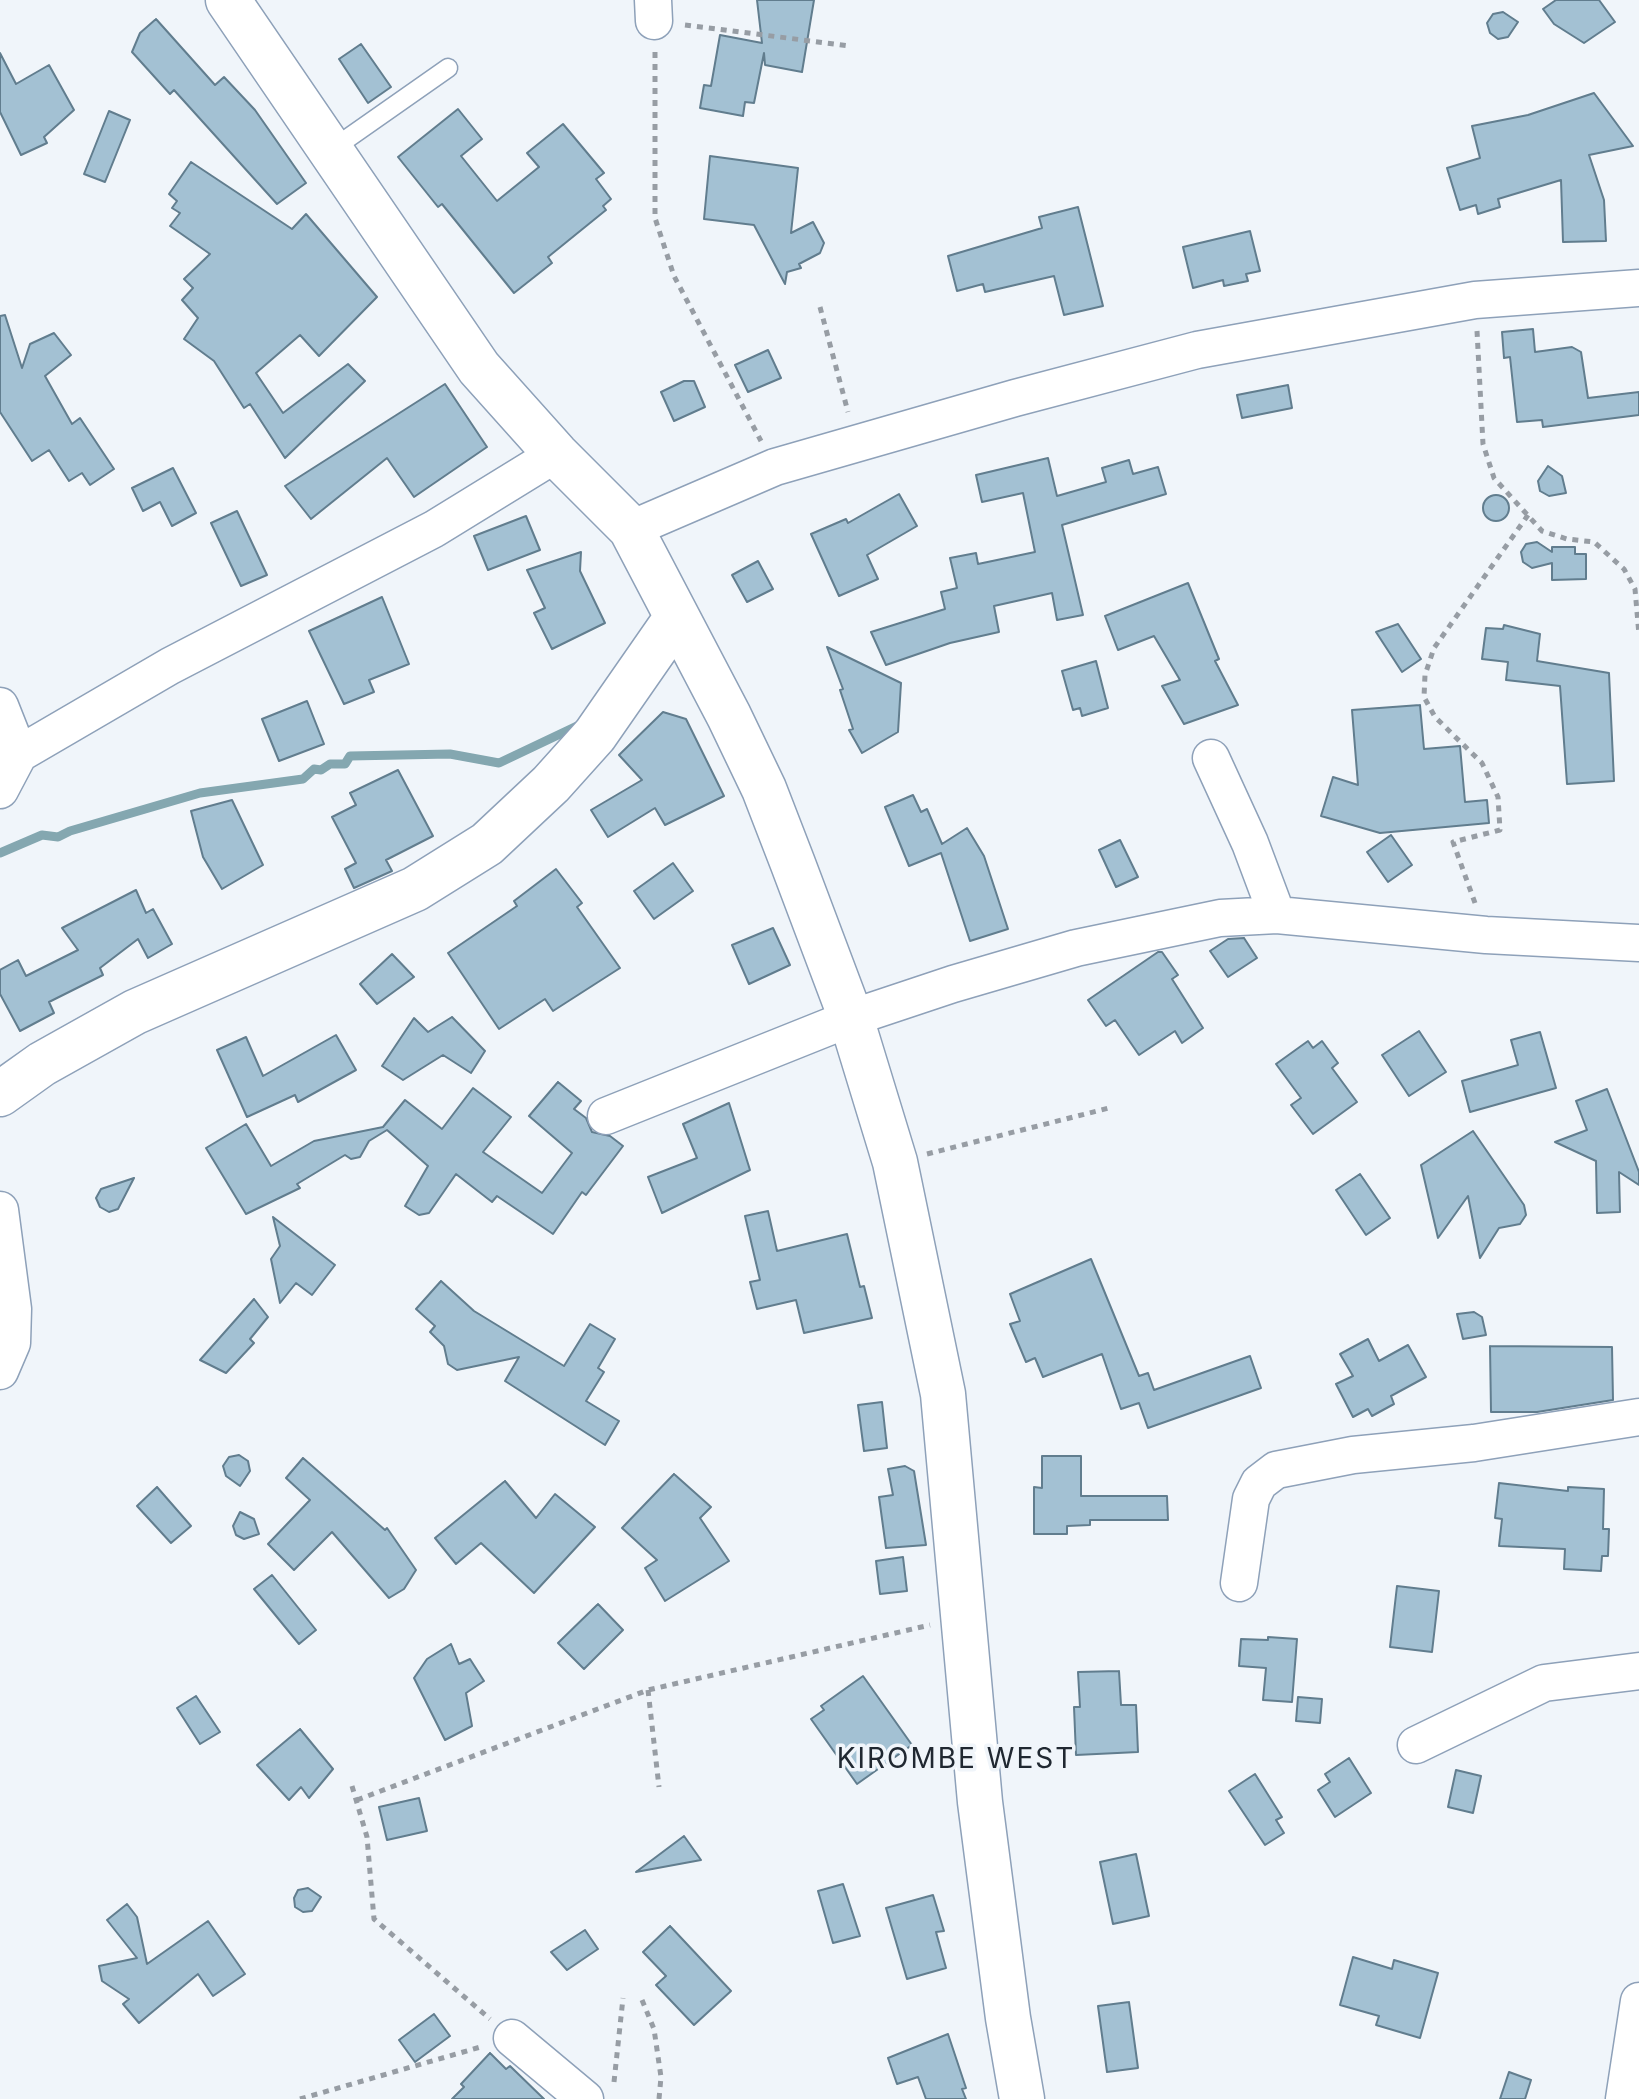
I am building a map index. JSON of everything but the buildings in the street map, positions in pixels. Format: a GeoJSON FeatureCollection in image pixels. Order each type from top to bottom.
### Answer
{"type":"FeatureCollection","features":[{"type":"Feature","properties":{"kind":"street"},"geometry":{"type":"LineString","coordinates":[[228,0],[479,368],[556,454],[631,529],[764,789],[851,1018],[895,1162],[943,1394],[980,1802],[1008,2018],[1022,2099]]}},
{"type":"Feature","properties":{"kind":"street"},"geometry":{"type":"LineString","coordinates":[[631,529],[775,467],[1197,350],[1475,300],[1639,288]]}},
{"type":"Feature","properties":{"kind":"street"},"geometry":{"type":"LineString","coordinates":[[0,790],[19,754],[170,666],[434,529],[556,454]]}},
{"type":"Feature","properties":{"kind":"street"},"geometry":{"type":"LineString","coordinates":[[0,1094],[42,1064],[135,1012],[415,889],[487,844],[551,784],[595,735],[677,617]]}},
{"type":"Feature","properties":{"kind":"street"},"geometry":{"type":"LineString","coordinates":[[0,706],[19,754]]}},
{"type":"Feature","properties":{"kind":"street"},"geometry":{"type":"LineString","coordinates":[[1211,758],[1250,843],[1277,915]]}},
{"type":"Feature","properties":{"kind":"street"},"geometry":{"type":"LineString","coordinates":[[606,1116],[851,1018],[1076,948],[1220,918],[1277,915],[1486,935],[1639,943]]}},
{"type":"Feature","properties":{"kind":"street"},"geometry":{"type":"LineString","coordinates":[[0,1210],[13,1309],[12,1343],[0,1371]]}},
{"type":"Feature","properties":{"kind":"street"},"geometry":{"type":"LineString","coordinates":[[1239,1583],[1251,1499],[1259,1483],[1276,1470],[1353,1455],[1474,1443],[1639,1417]]}},
{"type":"Feature","properties":{"kind":"street"},"geometry":{"type":"LineString","coordinates":[[1416,1745],[1544,1683],[1639,1671]]}},
{"type":"Feature","properties":{"kind":"street"},"geometry":{"type":"LineString","coordinates":[[1624,2099],[1639,2001]]}},
{"type":"Feature","properties":{"kind":"street"},"geometry":{"type":"LineString","coordinates":[[512,2038],[599,2092]]}},
{"type":"Feature","properties":{"kind":"lane"},"geometry":{"type":"LineString","coordinates":[[329,152],[448,68]]}},
{"type":"Feature","properties":{"kind":"path"},"geometry":{"type":"LineString","coordinates":[[775,467],[674,276],[655,218],[657,82],[653,10],[850,46]]}},
{"type":"Feature","properties":{"kind":"path"},"geometry":{"type":"LineString","coordinates":[[1475,300],[1483,444],[1494,478],[1542,531],[1567,539],[1594,542],[1624,569],[1635,589],[1639,635]]}},
{"type":"Feature","properties":{"kind":"path"},"geometry":{"type":"LineString","coordinates":[[820,307],[857,444]]}},
{"type":"Feature","properties":{"kind":"path"},"geometry":{"type":"LineString","coordinates":[[1486,935],[1453,842],[1500,830],[1498,797],[1482,763],[1435,717],[1424,697],[1425,675],[1434,648],[1528,515]]}},
{"type":"Feature","properties":{"kind":"path"},"geometry":{"type":"LineString","coordinates":[[895,1162],[1109,1108]]}},
{"type":"Feature","properties":{"kind":"path"},"geometry":{"type":"LineString","coordinates":[[357,1800],[685,1678],[962,1618]]}},
{"type":"Feature","properties":{"kind":"path"},"geometry":{"type":"LineString","coordinates":[[648,1690],[659,1787]]}},
{"type":"Feature","properties":{"kind":"path"},"geometry":{"type":"LineString","coordinates":[[352,1786],[367,1837],[374,1919],[512,2038]]}},
{"type":"Feature","properties":{"kind":"path"},"geometry":{"type":"LineString","coordinates":[[599,2092],[623,1998]]}},
{"type":"Feature","properties":{"kind":"path"},"geometry":{"type":"LineString","coordinates":[[642,2000],[654,2029],[661,2077],[659,2099]]}},
{"type":"Feature","properties":{"kind":"path"},"geometry":{"type":"LineString","coordinates":[[300,2099],[512,2038]]}},
{"type":"Feature","properties":{"kind":"waterway"},"geometry":{"type":"LineString","coordinates":[[0,853],[42,835],[58,837],[200,793],[303,779],[314,769],[345,764],[350,756],[450,754],[499,763],[577,726]]}},
{"type":"Feature","properties":{"kind":"district","name":"KIROMBE WEST"},"geometry":{"type":"Point","coordinates":[956,1760]}}]}
